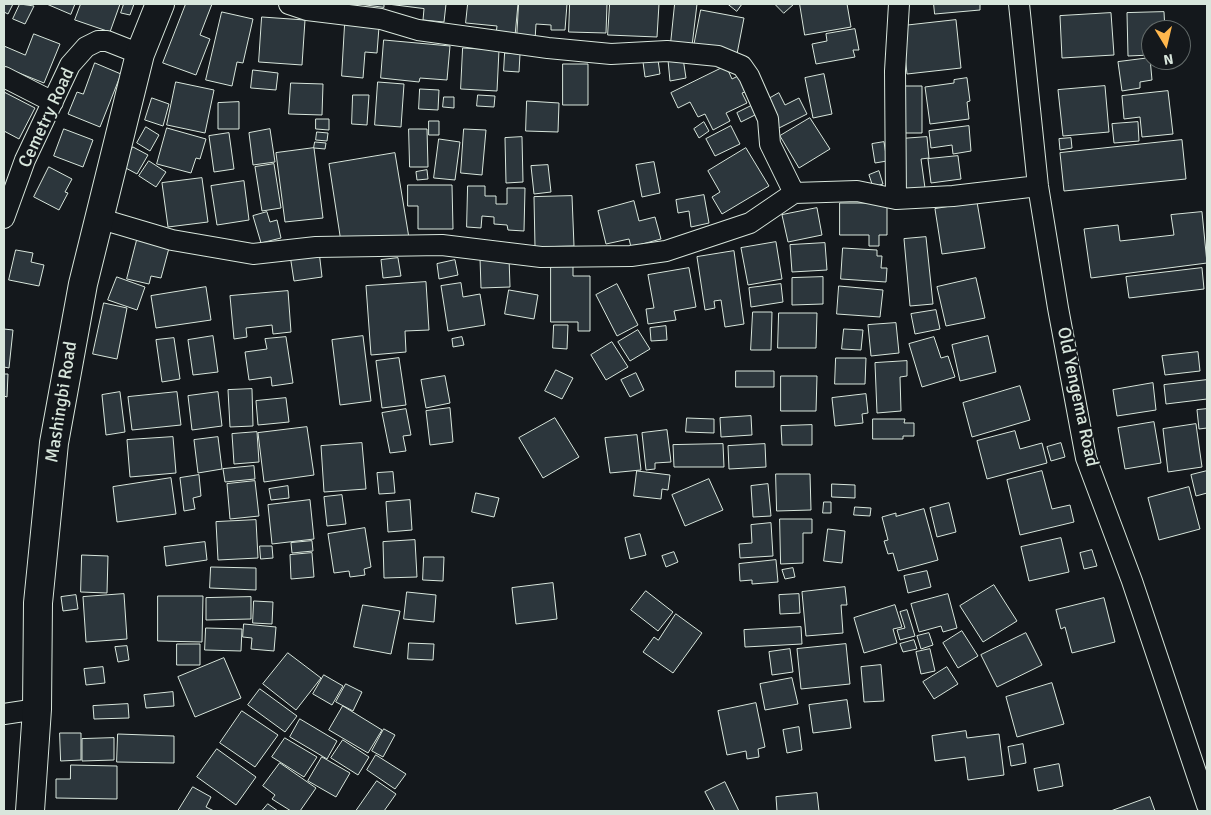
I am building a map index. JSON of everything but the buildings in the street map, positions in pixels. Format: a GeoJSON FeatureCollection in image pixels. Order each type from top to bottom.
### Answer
{"type":"FeatureCollection","features":[{"type":"Feature","properties":{"kind":"main road","name":"Mashingbi Road"},"geometry":{"type":"LineString","coordinates":[[30,811],[37,709],[38,603],[54,443],[81,294],[101,219],[140,54],[160,4]]}},
{"type":"Feature","properties":{"kind":"street"},"geometry":{"type":"LineString","coordinates":[[289,4],[307,10],[381,19],[418,30],[548,48],[611,54],[667,51],[718,56],[742,66],[749,76],[768,119],[770,144],[794,193]]}},
{"type":"Feature","properties":{"kind":"street"},"geometry":{"type":"LineString","coordinates":[[896,199],[895,71],[899,4]]}},
{"type":"Feature","properties":{"kind":"street","name":"Old Yengema Road"},"geometry":{"type":"LineString","coordinates":[[1020,4],[1038,186],[1058,308],[1086,458],[1132,581],[1207,804]]}},
{"type":"Feature","properties":{"kind":"street","name":"Cemetry Road"},"geometry":{"type":"LineString","coordinates":[[4,218],[25,160],[70,65],[86,47],[98,41],[107,41],[140,54]]}},
{"type":"Feature","properties":{"kind":"street"},"geometry":{"type":"LineString","coordinates":[[4,77],[54,102]]}},
{"type":"Feature","properties":{"kind":"street"},"geometry":{"type":"LineString","coordinates":[[101,219],[172,240],[252,254],[316,247],[442,245],[541,257],[622,257],[666,251],[750,223],[794,193],[857,191],[896,199],[953,196],[1038,186]]}},
{"type":"Feature","properties":{"kind":"street"},"geometry":{"type":"LineString","coordinates":[[4,714],[37,709]]}}]}
